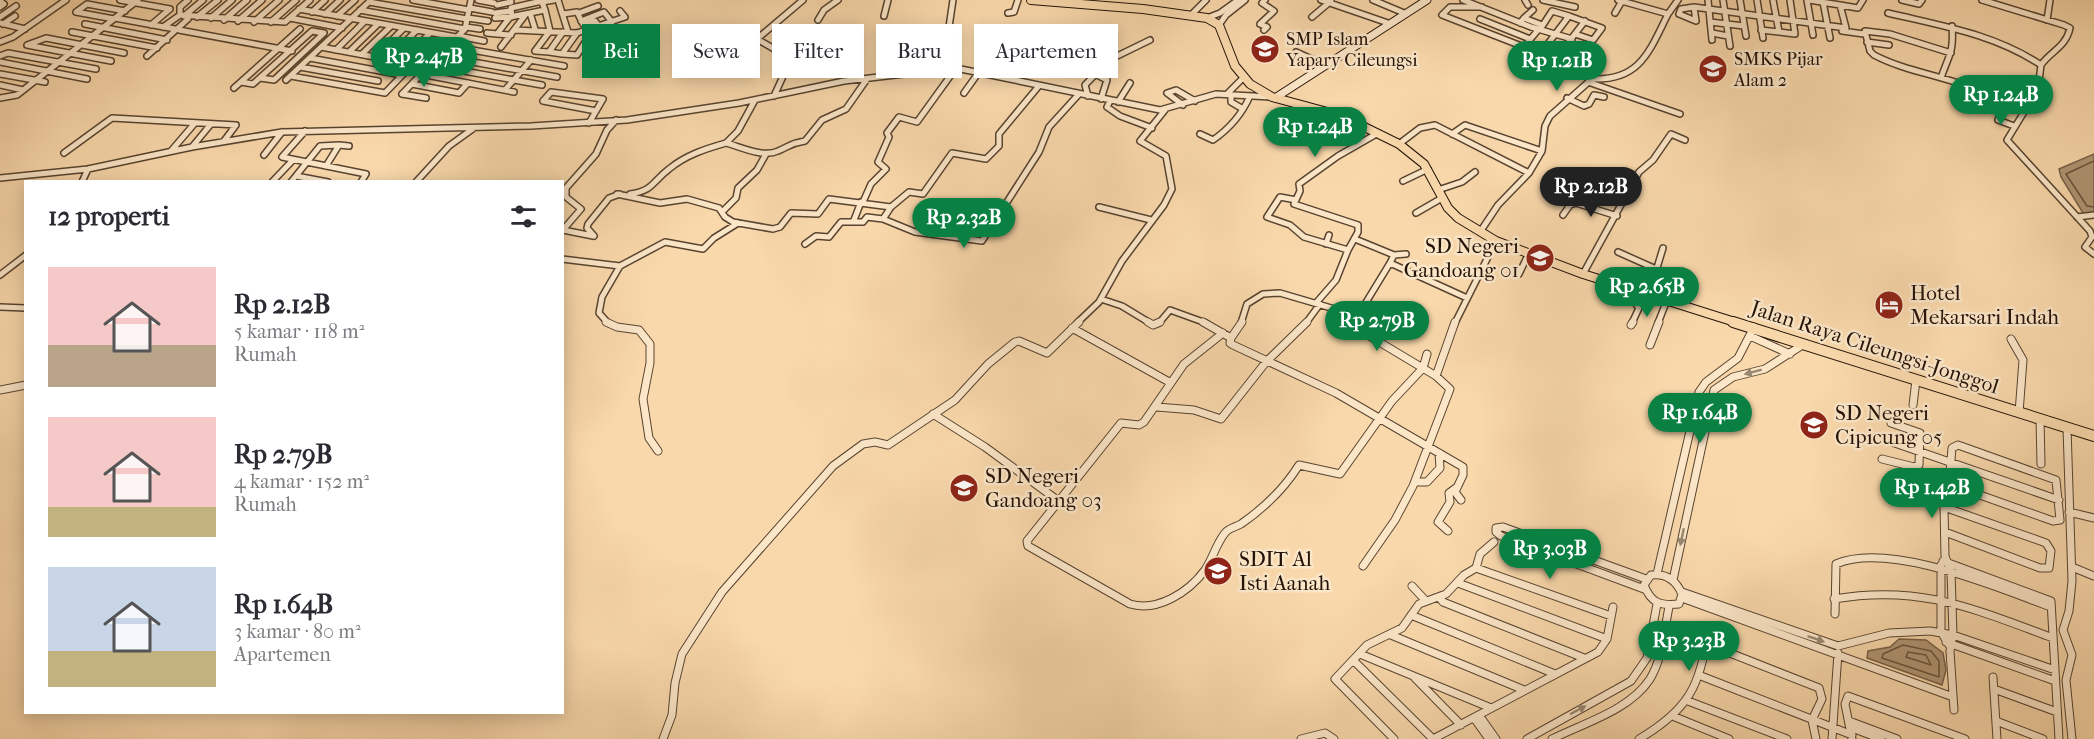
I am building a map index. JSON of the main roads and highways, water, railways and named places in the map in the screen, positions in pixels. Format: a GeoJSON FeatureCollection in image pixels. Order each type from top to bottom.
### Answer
{"type":"FeatureCollection","features":[{"type":"Feature","properties":{"kind":"main road"},"geometry":{"type":"LineString","coordinates":[[1031,0],[1062,1]]}},
{"type":"Feature","properties":{"kind":"main road","name":"Jalan Raya Cileungsi-Jonggol"},"geometry":{"type":"LineString","coordinates":[[1062,1],[1211,16],[1221,22],[1236,66],[1244,78],[1274,97],[1342,116],[1399,144],[1428,169],[1440,194],[1458,218],[1496,241],[1528,255],[2094,436]]}},
{"type":"Feature","properties":{"kind":"water"},"geometry":{"type":"Polygon","coordinates":[[[2094,154],[2094,213],[2083,213],[2061,177],[2059,169],[2094,154]]]}},
{"type":"Feature","properties":{"kind":"water"},"geometry":{"type":"Polygon","coordinates":[[[1899,639],[1926,640],[1943,653],[1946,670],[1942,685],[1867,658],[1868,651],[1890,647],[1899,639]]]}},
{"type":"Feature","properties":{"kind":"place","name":"SMP Islam Yapary Cileungsi"},"geometry":{"type":"Point","coordinates":[1265,49]}},
{"type":"Feature","properties":{"kind":"place","name":"SMKS Pijar Alam 2"},"geometry":{"type":"Point","coordinates":[1713,69]}},
{"type":"Feature","properties":{"kind":"place","name":"SD Negeri Gandoang 01"},"geometry":{"type":"Point","coordinates":[1540,258]}},
{"type":"Feature","properties":{"kind":"place","name":"Hotel Mekarsari Indah"},"geometry":{"type":"Point","coordinates":[1889,305]}},
{"type":"Feature","properties":{"kind":"place","name":"SD Negeri Cipicung 05"},"geometry":{"type":"Point","coordinates":[1814,425]}},
{"type":"Feature","properties":{"kind":"place","name":"SD Negeri Gandoang 03"},"geometry":{"type":"Point","coordinates":[964,488]}},
{"type":"Feature","properties":{"kind":"place","name":"SDIT Al Isti Aanah"},"geometry":{"type":"Point","coordinates":[1218,571]}}]}
